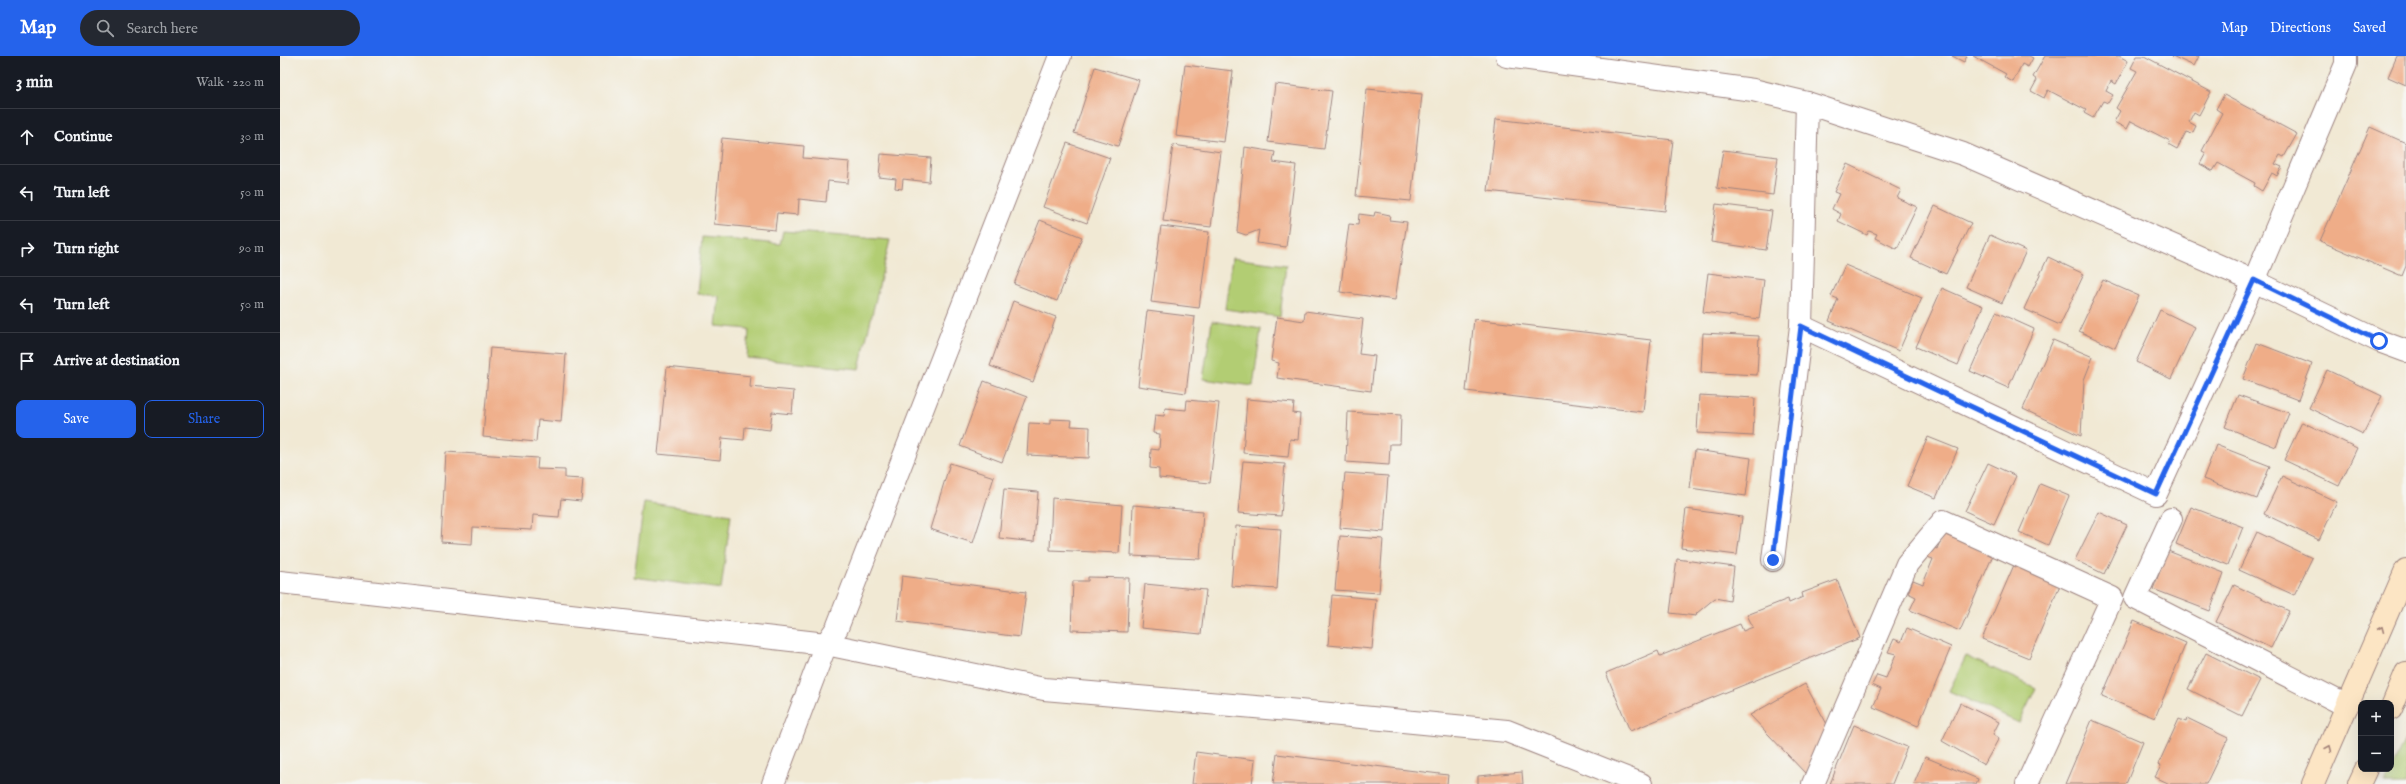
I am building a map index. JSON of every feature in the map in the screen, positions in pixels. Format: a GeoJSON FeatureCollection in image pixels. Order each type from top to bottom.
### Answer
{"type":"FeatureCollection","features":[{"type":"Feature","properties":{"kind":"street"},"geometry":{"type":"LineString","coordinates":[[773,784],[826,644],[837,628],[1060,56]]}},
{"type":"Feature","properties":{"kind":"street"},"geometry":{"type":"LineString","coordinates":[[1507,56],[1753,90],[1807,103],[1963,154],[2254,280],[2379,341],[2406,351]]}},
{"type":"Feature","properties":{"kind":"street"},"geometry":{"type":"LineString","coordinates":[[1801,326],[2156,494],[2254,280],[2346,64],[2346,56]]}},
{"type":"Feature","properties":{"kind":"street"},"geometry":{"type":"LineString","coordinates":[[1773,560],[1801,326],[1807,103]]}},
{"type":"Feature","properties":{"kind":"street"},"geometry":{"type":"LineString","coordinates":[[2171,519],[2135,598],[2347,706]]}},
{"type":"Feature","properties":{"kind":"street"},"geometry":{"type":"LineString","coordinates":[[1813,784],[1907,564],[1943,521],[2112,598],[2027,784]]}},
{"type":"Feature","properties":{"kind":"street"},"geometry":{"type":"LineString","coordinates":[[2313,784],[2406,570]]}},
{"type":"Feature","properties":{"kind":"street"},"geometry":{"type":"LineString","coordinates":[[280,582],[826,644],[1044,689],[1278,709],[1507,731],[1641,784]]}},
{"type":"Feature","properties":{"kind":"street"},"geometry":{"type":"LineString","coordinates":[[2394,702],[2406,673]]}},
{"type":"Feature","properties":{"kind":"street"},"geometry":{"type":"LineString","coordinates":[[2359,784],[2365,772]]}},
{"type":"Feature","properties":{"kind":"green space"},"geometry":{"type":"Polygon","coordinates":[[[783,231],[890,240],[859,369],[747,358],[749,329],[716,326],[719,296],[697,294],[702,237],[780,244],[783,231]]]}},
{"type":"Feature","properties":{"kind":"green space"},"geometry":{"type":"Polygon","coordinates":[[[1232,258],[1286,265],[1280,317],[1225,309],[1232,258]]]}},
{"type":"Feature","properties":{"kind":"green space"},"geometry":{"type":"Polygon","coordinates":[[[1212,321],[1261,329],[1253,386],[1203,379],[1212,321]]]}},
{"type":"Feature","properties":{"kind":"green space"},"geometry":{"type":"Polygon","coordinates":[[[644,502],[731,515],[721,589],[634,577],[644,502]]]}},
{"type":"Feature","properties":{"kind":"green space"},"geometry":{"type":"Polygon","coordinates":[[[1966,656],[2036,688],[2019,723],[1949,691],[1966,656]]]}},
{"type":"Feature","properties":{"kind":"green space"},"geometry":{"type":"Polygon","coordinates":[[[2406,737],[2406,784],[2384,784],[2390,772],[2394,772],[2394,763],[2406,737]]]}},
{"type":"Feature","properties":{"kind":"building"},"geometry":{"type":"Polygon","coordinates":[[[1952,56],[1967,56],[1964,62],[1952,56]]]}},
{"type":"Feature","properties":{"kind":"building"},"geometry":{"type":"Polygon","coordinates":[[[1973,56],[2029,56],[2033,58],[2028,67],[2022,64],[2013,82],[2004,77],[2006,74],[1973,56]]]}},
{"type":"Feature","properties":{"kind":"building"},"geometry":{"type":"Polygon","coordinates":[[[2045,56],[2119,56],[2128,61],[2116,84],[2111,81],[2106,91],[2113,95],[2108,103],[2103,101],[2093,118],[2084,113],[2086,110],[2048,90],[2044,98],[2031,91],[2037,80],[2033,77],[2045,56]]]}},
{"type":"Feature","properties":{"kind":"building"},"geometry":{"type":"Polygon","coordinates":[[[2137,56],[2144,56],[2211,92],[2199,115],[2194,112],[2189,122],[2196,126],[2192,134],[2186,132],[2177,149],[2168,144],[2170,141],[2131,121],[2127,129],[2114,122],[2120,111],[2116,108],[2137,71],[2131,68],[2137,56]]]}},
{"type":"Feature","properties":{"kind":"building"},"geometry":{"type":"Polygon","coordinates":[[[2172,56],[2199,56],[2194,66],[2172,56]]]}},
{"type":"Feature","properties":{"kind":"building"},"geometry":{"type":"Polygon","coordinates":[[[2397,56],[2406,56],[2406,85],[2388,77],[2397,56]]]}},
{"type":"Feature","properties":{"kind":"building"},"geometry":{"type":"Polygon","coordinates":[[[1185,65],[1233,71],[1224,142],[1176,136],[1185,65]]]}},
{"type":"Feature","properties":{"kind":"building"},"geometry":{"type":"Polygon","coordinates":[[[1095,67],[1139,80],[1118,146],[1074,133],[1095,67]]]}},
{"type":"Feature","properties":{"kind":"building"},"geometry":{"type":"Polygon","coordinates":[[[1275,84],[1332,91],[1324,149],[1268,142],[1275,84]]]}},
{"type":"Feature","properties":{"kind":"building"},"geometry":{"type":"Polygon","coordinates":[[[1367,89],[1422,94],[1411,201],[1356,196],[1367,89]]]}},
{"type":"Feature","properties":{"kind":"building"},"geometry":{"type":"Polygon","coordinates":[[[2224,95],[2297,134],[2284,157],[2280,155],[2275,164],[2282,167],[2277,176],[2272,173],[2262,191],[2254,186],[2255,183],[2218,163],[2213,171],[2200,164],[2206,153],[2202,151],[2222,113],[2216,109],[2224,95]]]}},
{"type":"Feature","properties":{"kind":"building"},"geometry":{"type":"Polygon","coordinates":[[[1496,119],[1673,140],[1665,211],[1488,191],[1496,119]]]}},
{"type":"Feature","properties":{"kind":"building"},"geometry":{"type":"Polygon","coordinates":[[[2370,127],[2406,143],[2406,266],[2402,276],[2320,241],[2370,127]]]}},
{"type":"Feature","properties":{"kind":"building"},"geometry":{"type":"Polygon","coordinates":[[[722,138],[804,146],[803,158],[850,162],[848,183],[828,181],[826,202],[799,199],[798,215],[777,213],[775,230],[714,224],[722,138]]]}},
{"type":"Feature","properties":{"kind":"building"},"geometry":{"type":"Polygon","coordinates":[[[1067,143],[1110,158],[1087,223],[1043,207],[1067,143]]]}},
{"type":"Feature","properties":{"kind":"building"},"geometry":{"type":"Polygon","coordinates":[[[1173,145],[1221,152],[1211,227],[1163,221],[1173,145]]]}},
{"type":"Feature","properties":{"kind":"building"},"geometry":{"type":"Polygon","coordinates":[[[1245,147],[1275,152],[1273,162],[1296,165],[1286,247],[1257,243],[1259,230],[1246,235],[1237,232],[1245,147]]]}},
{"type":"Feature","properties":{"kind":"building"},"geometry":{"type":"Polygon","coordinates":[[[1723,150],[1778,157],[1773,195],[1717,188],[1723,150]]]}},
{"type":"Feature","properties":{"kind":"building"},"geometry":{"type":"Polygon","coordinates":[[[881,154],[931,158],[929,182],[903,179],[902,189],[895,188],[896,179],[879,177],[881,154]]]}},
{"type":"Feature","properties":{"kind":"building"},"geometry":{"type":"Polygon","coordinates":[[[1847,164],[1901,190],[1897,198],[1917,207],[1897,249],[1875,238],[1877,234],[1869,231],[1867,235],[1838,221],[1841,214],[1832,209],[1839,194],[1834,192],[1847,164]]]}},
{"type":"Feature","properties":{"kind":"building"},"geometry":{"type":"Polygon","coordinates":[[[1716,204],[1772,211],[1766,250],[1711,242],[1716,204]]]}},
{"type":"Feature","properties":{"kind":"building"},"geometry":{"type":"Polygon","coordinates":[[[1935,206],[1971,223],[1946,274],[1911,258],[1935,206]]]}},
{"type":"Feature","properties":{"kind":"building"},"geometry":{"type":"Polygon","coordinates":[[[1375,212],[1390,215],[1389,220],[1407,222],[1395,300],[1340,292],[1349,224],[1358,225],[1359,214],[1374,216],[1375,212]]]}},
{"type":"Feature","properties":{"kind":"building"},"geometry":{"type":"Polygon","coordinates":[[[1040,220],[1082,237],[1057,301],[1014,284],[1040,220]]]}},
{"type":"Feature","properties":{"kind":"building"},"geometry":{"type":"Polygon","coordinates":[[[1161,226],[1209,232],[1199,308],[1151,302],[1161,226]]]}},
{"type":"Feature","properties":{"kind":"building"},"geometry":{"type":"Polygon","coordinates":[[[1990,235],[2026,251],[2002,303],[1966,287],[1990,235]]]}},
{"type":"Feature","properties":{"kind":"building"},"geometry":{"type":"Polygon","coordinates":[[[2048,257],[2084,274],[2060,325],[2024,309],[2048,257]]]}},
{"type":"Feature","properties":{"kind":"building"},"geometry":{"type":"Polygon","coordinates":[[[1845,265],[1922,298],[1899,351],[1829,321],[1838,299],[1831,296],[1845,265]]]}},
{"type":"Feature","properties":{"kind":"building"},"geometry":{"type":"Polygon","coordinates":[[[1708,273],[1764,280],[1759,319],[1703,312],[1708,273]]]}},
{"type":"Feature","properties":{"kind":"building"},"geometry":{"type":"Polygon","coordinates":[[[2103,280],[2139,296],[2115,348],[2079,331],[2103,280]]]}},
{"type":"Feature","properties":{"kind":"building"},"geometry":{"type":"Polygon","coordinates":[[[1942,288],[1983,306],[1958,365],[1916,347],[1942,288]]]}},
{"type":"Feature","properties":{"kind":"building"},"geometry":{"type":"Polygon","coordinates":[[[1013,301],[1056,317],[1033,382],[990,366],[1013,301]]]}},
{"type":"Feature","properties":{"kind":"building"},"geometry":{"type":"Polygon","coordinates":[[[2160,310],[2195,327],[2171,379],[2136,362],[2160,310]]]}},
{"type":"Feature","properties":{"kind":"building"},"geometry":{"type":"Polygon","coordinates":[[[1147,311],[1195,317],[1186,393],[1138,386],[1147,311]]]}},
{"type":"Feature","properties":{"kind":"building"},"geometry":{"type":"Polygon","coordinates":[[[1305,311],[1363,319],[1359,354],[1375,356],[1371,391],[1277,378],[1279,363],[1271,361],[1277,317],[1304,321],[1305,311]]]}},
{"type":"Feature","properties":{"kind":"building"},"geometry":{"type":"Polygon","coordinates":[[[1996,312],[2034,329],[2008,388],[1970,371],[1996,312]]]}},
{"type":"Feature","properties":{"kind":"building"},"geometry":{"type":"Polygon","coordinates":[[[1474,319],[1651,340],[1643,412],[1466,391],[1474,319]]]}},
{"type":"Feature","properties":{"kind":"building"},"geometry":{"type":"Polygon","coordinates":[[[1703,333],[1759,336],[1757,375],[1701,372],[1703,333]]]}},
{"type":"Feature","properties":{"kind":"building"},"geometry":{"type":"Polygon","coordinates":[[[2053,340],[2093,357],[2084,380],[2081,436],[2023,409],[2053,340]]]}},
{"type":"Feature","properties":{"kind":"building"},"geometry":{"type":"Polygon","coordinates":[[[2257,343],[2312,364],[2298,400],[2243,379],[2257,343]]]}},
{"type":"Feature","properties":{"kind":"building"},"geometry":{"type":"Polygon","coordinates":[[[490,348],[566,354],[561,422],[538,420],[536,442],[483,437],[490,348]]]}},
{"type":"Feature","properties":{"kind":"building"},"geometry":{"type":"Polygon","coordinates":[[[667,367],[751,376],[750,387],[794,391],[792,414],[772,412],[770,430],[745,427],[744,440],[722,438],[720,460],[658,454],[667,367]]]}},
{"type":"Feature","properties":{"kind":"building"},"geometry":{"type":"Polygon","coordinates":[[[2327,370],[2382,396],[2363,434],[2309,408],[2327,370]]]}},
{"type":"Feature","properties":{"kind":"building"},"geometry":{"type":"Polygon","coordinates":[[[984,381],[1027,397],[1002,462],[960,446],[984,381]]]}},
{"type":"Feature","properties":{"kind":"building"},"geometry":{"type":"Polygon","coordinates":[[[1699,395],[1755,398],[1753,436],[1697,433],[1699,395]]]}},
{"type":"Feature","properties":{"kind":"building"},"geometry":{"type":"Polygon","coordinates":[[[2238,395],[2289,413],[2276,447],[2225,427],[2238,395]]]}},
{"type":"Feature","properties":{"kind":"building"},"geometry":{"type":"Polygon","coordinates":[[[1247,399],[1294,403],[1293,413],[1300,414],[1298,440],[1290,439],[1288,457],[1243,453],[1247,399]]]}},
{"type":"Feature","properties":{"kind":"building"},"geometry":{"type":"Polygon","coordinates":[[[1187,400],[1219,403],[1210,483],[1159,478],[1159,469],[1150,468],[1151,449],[1159,450],[1160,434],[1153,433],[1155,415],[1164,416],[1165,408],[1186,410],[1187,400]]]}},
{"type":"Feature","properties":{"kind":"building"},"geometry":{"type":"Polygon","coordinates":[[[1348,412],[1401,415],[1400,444],[1390,444],[1389,465],[1346,462],[1348,412]]]}},
{"type":"Feature","properties":{"kind":"building"},"geometry":{"type":"Polygon","coordinates":[[[1050,419],[1072,420],[1071,426],[1090,427],[1089,458],[1027,455],[1029,423],[1050,424],[1050,419]]]}},
{"type":"Feature","properties":{"kind":"building"},"geometry":{"type":"Polygon","coordinates":[[[2302,422],[2357,448],[2339,486],[2284,460],[2302,422]]]}},
{"type":"Feature","properties":{"kind":"building"},"geometry":{"type":"Polygon","coordinates":[[[1928,437],[1958,449],[1936,498],[1907,486],[1928,437]]]}},
{"type":"Feature","properties":{"kind":"building"},"geometry":{"type":"Polygon","coordinates":[[[2216,445],[2270,466],[2257,499],[2203,479],[2216,445]]]}},
{"type":"Feature","properties":{"kind":"building"},"geometry":{"type":"Polygon","coordinates":[[[1695,450],[1751,458],[1746,496],[1690,488],[1695,450]]]}},
{"type":"Feature","properties":{"kind":"building"},"geometry":{"type":"Polygon","coordinates":[[[446,452],[538,458],[537,469],[565,470],[565,478],[583,479],[581,501],[561,499],[559,517],[533,515],[532,530],[473,527],[472,544],[441,542],[446,452]]]}},
{"type":"Feature","properties":{"kind":"building"},"geometry":{"type":"Polygon","coordinates":[[[1243,461],[1285,464],[1281,516],[1238,513],[1243,461]]]}},
{"type":"Feature","properties":{"kind":"building"},"geometry":{"type":"Polygon","coordinates":[[[950,463],[994,477],[973,543],[930,529],[950,463]]]}},
{"type":"Feature","properties":{"kind":"building"},"geometry":{"type":"Polygon","coordinates":[[[1988,463],[2016,476],[1994,524],[1965,511],[1988,463]]]}},
{"type":"Feature","properties":{"kind":"building"},"geometry":{"type":"Polygon","coordinates":[[[1345,473],[1388,476],[1384,532],[1340,528],[1345,473]]]}},
{"type":"Feature","properties":{"kind":"building"},"geometry":{"type":"Polygon","coordinates":[[[2282,476],[2337,502],[2319,540],[2264,514],[2282,476]]]}},
{"type":"Feature","properties":{"kind":"building"},"geometry":{"type":"Polygon","coordinates":[[[2040,484],[2069,496],[2048,545],[2019,532],[2040,484]]]}},
{"type":"Feature","properties":{"kind":"building"},"geometry":{"type":"Polygon","coordinates":[[[1004,489],[1038,492],[1034,542],[999,538],[1004,489]]]}},
{"type":"Feature","properties":{"kind":"building"},"geometry":{"type":"Polygon","coordinates":[[[1052,498],[1122,505],[1119,553],[1050,550],[1052,498]]]}},
{"type":"Feature","properties":{"kind":"building"},"geometry":{"type":"Polygon","coordinates":[[[1133,505],[1203,511],[1200,559],[1131,556],[1133,505]]]}},
{"type":"Feature","properties":{"kind":"building"},"geometry":{"type":"Polygon","coordinates":[[[2191,507],[2243,527],[2228,565],[2176,544],[2191,507]]]}},
{"type":"Feature","properties":{"kind":"building"},"geometry":{"type":"Polygon","coordinates":[[[1686,509],[1742,517],[1737,555],[1681,548],[1686,509]]]}},
{"type":"Feature","properties":{"kind":"building"},"geometry":{"type":"Polygon","coordinates":[[[2099,512],[2127,525],[2104,574],[2075,560],[2099,512]]]}},
{"type":"Feature","properties":{"kind":"building"},"geometry":{"type":"Polygon","coordinates":[[[1236,526],[1281,529],[1277,589],[1231,586],[1236,526]]]}},
{"type":"Feature","properties":{"kind":"building"},"geometry":{"type":"Polygon","coordinates":[[[2257,532],[2312,558],[2294,595],[2239,570],[2257,532]]]}},
{"type":"Feature","properties":{"kind":"building"},"geometry":{"type":"Polygon","coordinates":[[[1943,534],[1993,555],[1960,631],[1910,610],[1916,597],[1908,593],[1913,580],[1923,584],[1933,559],[1922,555],[1927,545],[1937,549],[1943,534]]]}},
{"type":"Feature","properties":{"kind":"building"},"geometry":{"type":"Polygon","coordinates":[[[1340,536],[1383,539],[1379,593],[1335,590],[1340,536]]]}},
{"type":"Feature","properties":{"kind":"building"},"geometry":{"type":"Polygon","coordinates":[[[2168,551],[2224,573],[2210,611],[2153,589],[2168,551]]]}},
{"type":"Feature","properties":{"kind":"building"},"geometry":{"type":"Polygon","coordinates":[[[1677,559],[1734,567],[1730,601],[1715,598],[1697,613],[1696,616],[1670,613],[1677,559]]]}},
{"type":"Feature","properties":{"kind":"building"},"geometry":{"type":"Polygon","coordinates":[[[2014,565],[2060,585],[2029,658],[1982,639],[2014,565]]]}},
{"type":"Feature","properties":{"kind":"building"},"geometry":{"type":"Polygon","coordinates":[[[902,576],[1026,592],[1020,637],[897,621],[902,576]]]}},
{"type":"Feature","properties":{"kind":"building"},"geometry":{"type":"Polygon","coordinates":[[[1088,577],[1129,578],[1127,632],[1071,630],[1073,581],[1088,581],[1088,577]]]}},
{"type":"Feature","properties":{"kind":"building"},"geometry":{"type":"Polygon","coordinates":[[[1837,580],[1860,638],[1630,731],[1606,673],[1658,651],[1660,656],[1740,624],[1743,631],[1753,627],[1747,615],[1788,599],[1789,603],[1803,597],[1802,593],[1837,580]]]}},
{"type":"Feature","properties":{"kind":"building"},"geometry":{"type":"Polygon","coordinates":[[[1145,584],[1206,590],[1201,634],[1141,628],[1145,584]]]}},
{"type":"Feature","properties":{"kind":"building"},"geometry":{"type":"Polygon","coordinates":[[[2234,585],[2289,611],[2271,648],[2216,622],[2234,585]]]}},
{"type":"Feature","properties":{"kind":"building"},"geometry":{"type":"Polygon","coordinates":[[[1332,595],[1376,599],[1372,649],[1328,645],[1332,595]]]}},
{"type":"Feature","properties":{"kind":"building"},"geometry":{"type":"Polygon","coordinates":[[[2134,621],[2186,643],[2155,718],[2102,696],[2134,621]]]}},
{"type":"Feature","properties":{"kind":"building"},"geometry":{"type":"Polygon","coordinates":[[[1907,628],[1951,647],[1918,726],[1873,707],[1881,689],[1872,685],[1877,675],[1886,678],[1896,654],[1888,652],[1894,639],[1901,642],[1907,628]]]}},
{"type":"Feature","properties":{"kind":"building"},"geometry":{"type":"Polygon","coordinates":[[[2206,653],[2260,680],[2242,716],[2188,689],[2206,653]]]}},
{"type":"Feature","properties":{"kind":"building"},"geometry":{"type":"Polygon","coordinates":[[[1805,684],[1828,726],[1806,774],[1750,715],[1805,684]]]}},
{"type":"Feature","properties":{"kind":"building"},"geometry":{"type":"Polygon","coordinates":[[[1960,703],[1999,722],[1993,734],[1999,738],[1984,765],[1942,741],[1960,703]]]}},
{"type":"Feature","properties":{"kind":"building"},"geometry":{"type":"Polygon","coordinates":[[[2187,718],[2228,738],[2206,784],[2170,784],[2155,777],[2161,766],[2158,765],[2179,719],[2186,722],[2187,718]]]}},
{"type":"Feature","properties":{"kind":"building"},"geometry":{"type":"Polygon","coordinates":[[[2092,720],[2143,742],[2126,784],[2065,784],[2092,720]]]}},
{"type":"Feature","properties":{"kind":"building"},"geometry":{"type":"Polygon","coordinates":[[[1854,725],[1907,747],[1892,784],[1830,784],[1854,725]]]}},
{"type":"Feature","properties":{"kind":"building"},"geometry":{"type":"Polygon","coordinates":[[[1196,752],[1255,760],[1252,784],[1192,784],[1196,752]]]}},
{"type":"Feature","properties":{"kind":"building"},"geometry":{"type":"Polygon","coordinates":[[[1277,754],[1448,775],[1447,784],[1273,784],[1277,754]]]}},
{"type":"Feature","properties":{"kind":"building"},"geometry":{"type":"Polygon","coordinates":[[[1925,757],[1978,779],[1976,784],[1914,784],[1925,757]]]}},
{"type":"Feature","properties":{"kind":"building"},"geometry":{"type":"Polygon","coordinates":[[[1522,772],[1523,784],[1478,784],[1478,776],[1522,772]]]}},
{"type":"Feature","properties":{"kind":"route"},"geometry":{"type":"LineString","coordinates":[[1773,560],[1801,326],[2156,494],[2254,280],[2379,341]]}}]}
